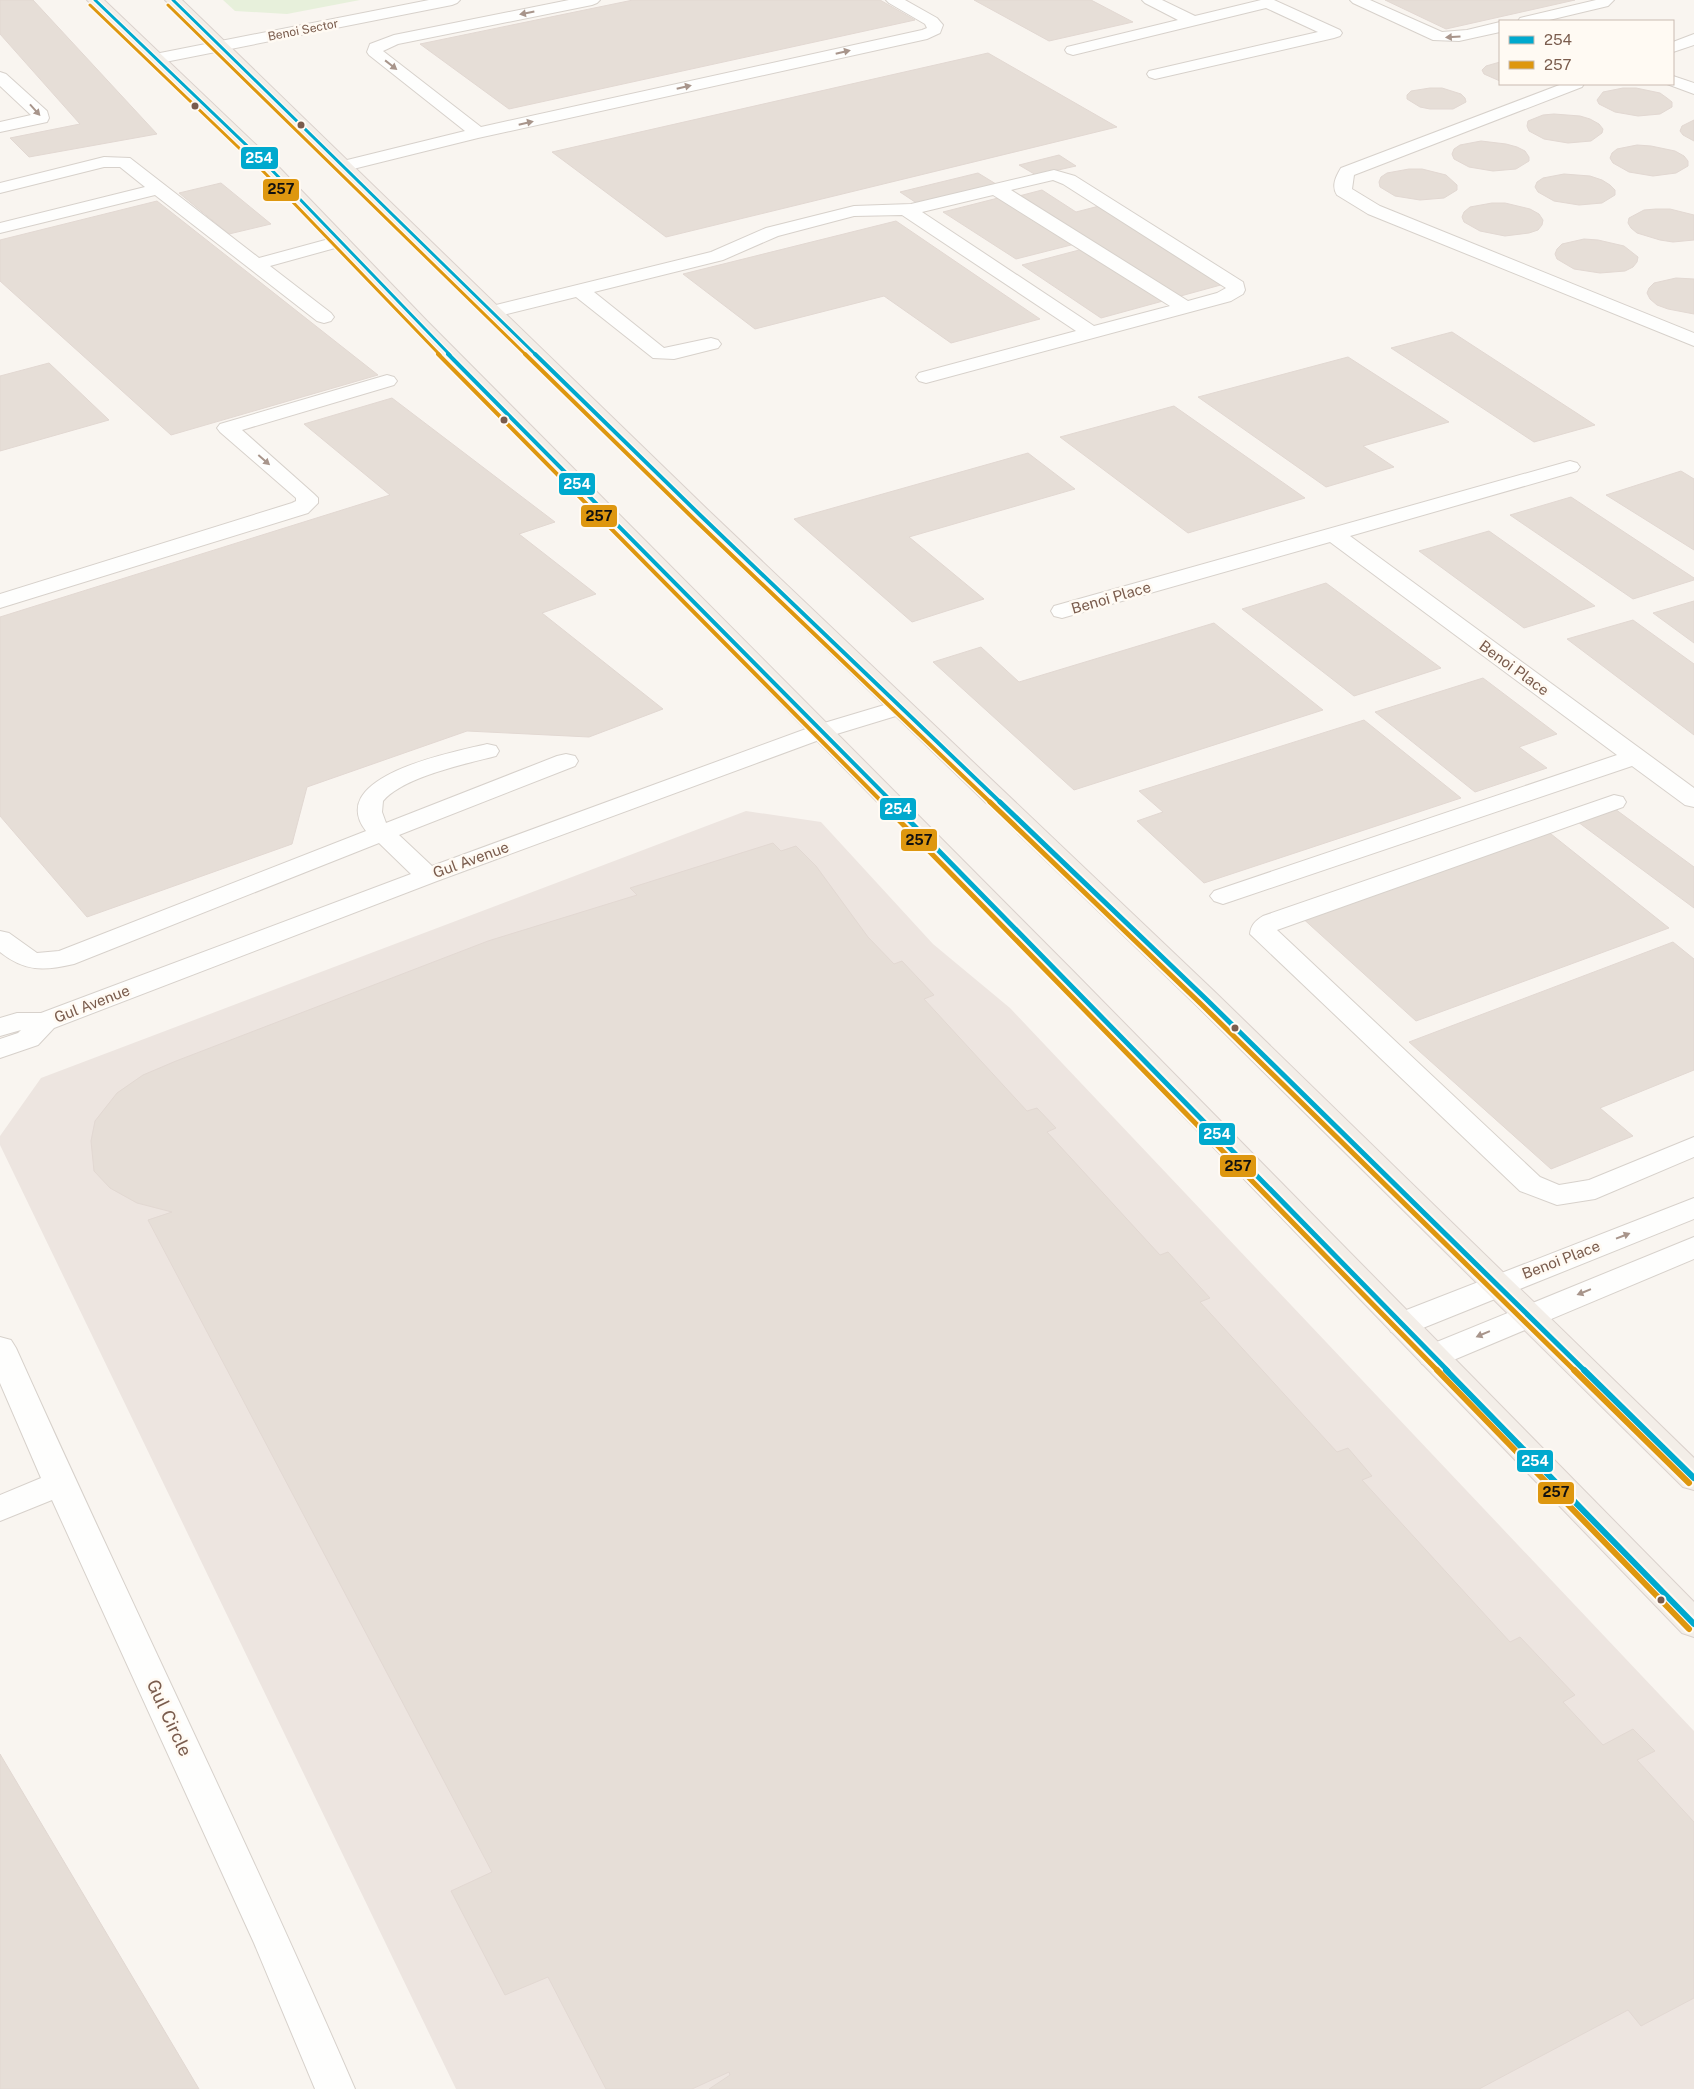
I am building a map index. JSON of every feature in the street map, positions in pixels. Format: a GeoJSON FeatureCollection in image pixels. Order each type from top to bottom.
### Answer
{"type":"FeatureCollection","features":[{"type":"Feature","properties":{"kind":"main road"},"geometry":{"type":"LineString","coordinates":[[95,0],[266,164],[1694,1624]]}},
{"type":"Feature","properties":{"kind":"main road"},"geometry":{"type":"LineString","coordinates":[[173,0],[346,166],[491,312],[1213,1006],[1694,1478]]}},
{"type":"Feature","properties":{"kind":"street","name":"Benoi Sector"},"geometry":{"type":"LineString","coordinates":[[155,59],[452,0]]}},
{"type":"Feature","properties":{"kind":"street"},"geometry":{"type":"LineString","coordinates":[[478,133],[375,52],[376,47],[394,40],[592,0]]}},
{"type":"Feature","properties":{"kind":"street"},"geometry":{"type":"LineString","coordinates":[[346,166],[478,133],[927,34],[934,30],[935,26],[931,21],[894,0]]}},
{"type":"Feature","properties":{"kind":"street"},"geometry":{"type":"LineString","coordinates":[[1150,0],[1193,22]]}},
{"type":"Feature","properties":{"kind":"street"},"geometry":{"type":"LineString","coordinates":[[1358,0],[1433,35],[1444,38],[1464,36],[1499,28]]}},
{"type":"Feature","properties":{"kind":"street"},"geometry":{"type":"LineString","coordinates":[[1530,20],[1603,3],[1606,0]]}},
{"type":"Feature","properties":{"kind":"street"},"geometry":{"type":"LineString","coordinates":[[1073,50],[1268,2],[1334,33],[1155,74]]}},
{"type":"Feature","properties":{"kind":"street"},"geometry":{"type":"LineString","coordinates":[[1674,47],[1694,39]]}},
{"type":"Feature","properties":{"kind":"street"},"geometry":{"type":"LineString","coordinates":[[0,77],[41,115],[41,118],[0,128]]}},
{"type":"Feature","properties":{"kind":"street"},"geometry":{"type":"LineString","coordinates":[[1674,81],[1694,89]]}},
{"type":"Feature","properties":{"kind":"street"},"geometry":{"type":"LineString","coordinates":[[1573,85],[1347,172],[1343,182],[1343,192],[1374,210],[1694,340]]}},
{"type":"Feature","properties":{"kind":"street"},"geometry":{"type":"LineString","coordinates":[[0,188],[104,162],[117,161],[127,164],[324,317]]}},
{"type":"Feature","properties":{"kind":"street"},"geometry":{"type":"LineString","coordinates":[[491,312],[717,256],[772,232],[854,210],[907,210],[1049,176],[1063,176],[1236,286],[1236,290],[1232,294],[1185,308],[926,377]]}},
{"type":"Feature","properties":{"kind":"street"},"geometry":{"type":"LineString","coordinates":[[0,228],[160,188]]}},
{"type":"Feature","properties":{"kind":"street"},"geometry":{"type":"LineString","coordinates":[[996,188],[1185,308]]}},
{"type":"Feature","properties":{"kind":"street"},"geometry":{"type":"LineString","coordinates":[[907,210],[1092,333]]}},
{"type":"Feature","properties":{"kind":"street"},"geometry":{"type":"LineString","coordinates":[[256,264],[340,241]]}},
{"type":"Feature","properties":{"kind":"street"},"geometry":{"type":"LineString","coordinates":[[579,290],[660,354],[674,353],[711,344]]}},
{"type":"Feature","properties":{"kind":"street"},"geometry":{"type":"LineString","coordinates":[[0,600],[300,508],[307,503],[307,498],[227,428],[387,381]]}},
{"type":"Feature","properties":{"kind":"street","name":"Benoi Place"},"geometry":{"type":"LineString","coordinates":[[1062,611],[1570,467]]}},
{"type":"Feature","properties":{"kind":"street","name":"Benoi Place"},"geometry":{"type":"LineString","coordinates":[[1334,535],[1694,800]]}},
{"type":"Feature","properties":{"kind":"street","name":"Gul Avenue"},"geometry":{"type":"LineString","coordinates":[[0,1026],[17,1021],[44,1022],[428,876],[822,731],[901,707]]}},
{"type":"Feature","properties":{"kind":"street"},"geometry":{"type":"LineString","coordinates":[[428,876],[374,825],[371,818],[370,801],[373,795],[397,780],[458,757],[487,751]]}},
{"type":"Feature","properties":{"kind":"street"},"geometry":{"type":"LineString","coordinates":[[1223,896],[1635,757]]}},
{"type":"Feature","properties":{"kind":"street"},"geometry":{"type":"LineString","coordinates":[[0,939],[27,961],[46,962],[65,958],[566,761]]}},
{"type":"Feature","properties":{"kind":"street"},"geometry":{"type":"LineString","coordinates":[[1614,802],[1272,922],[1264,928],[1263,934],[1530,1184],[1557,1195],[1595,1189],[1694,1146]]}},
{"type":"Feature","properties":{"kind":"street","name":"Gul Avenue"},"geometry":{"type":"LineString","coordinates":[[0,1049],[28,1038],[44,1022]]}},
{"type":"Feature","properties":{"kind":"street","name":"Benoi Place"},"geometry":{"type":"LineString","coordinates":[[1402,1324],[1496,1285],[1694,1208]]}},
{"type":"Feature","properties":{"kind":"street"},"geometry":{"type":"LineString","coordinates":[[1433,1356],[1694,1247]]}},
{"type":"Feature","properties":{"kind":"street","name":"Gul Circle"},"geometry":{"type":"LineString","coordinates":[[0,1348],[60,1483],[273,1943],[335,2089]]}},
{"type":"Feature","properties":{"kind":"street"},"geometry":{"type":"LineString","coordinates":[[0,1509],[60,1483]]}},
{"type":"Feature","properties":{"kind":"shaded area"},"geometry":{"type":"Polygon","coordinates":[[[746,811],[821,822],[933,944],[1010,1008],[1694,1731],[1694,2089],[456,2089],[0,1145],[0,1136],[41,1078],[746,811]]]}},
{"type":"Feature","properties":{"kind":"green space"},"geometry":{"type":"Polygon","coordinates":[[[223,0],[360,0],[287,14],[235,11],[223,0]]]}},
{"type":"Feature","properties":{"kind":"building"},"geometry":{"type":"Polygon","coordinates":[[[0,0],[33,0],[157,134],[29,157],[10,138],[80,124],[0,34],[0,0]]]}},
{"type":"Feature","properties":{"kind":"building"},"geometry":{"type":"Polygon","coordinates":[[[633,0],[880,0],[915,20],[509,109],[420,44],[633,0]]]}},
{"type":"Feature","properties":{"kind":"building"},"geometry":{"type":"Polygon","coordinates":[[[974,0],[1091,0],[1133,22],[1049,41],[974,0]]]}},
{"type":"Feature","properties":{"kind":"building"},"geometry":{"type":"Polygon","coordinates":[[[1385,0],[1575,0],[1446,29],[1385,0]]]}},
{"type":"Feature","properties":{"kind":"building"},"geometry":{"type":"Polygon","coordinates":[[[988,53],[1117,127],[666,237],[552,152],[988,53]]]}},
{"type":"Feature","properties":{"kind":"building"},"geometry":{"type":"Polygon","coordinates":[[[1499,62],[1499,81],[1484,74],[1482,70],[1486,66],[1499,62]]]}},
{"type":"Feature","properties":{"kind":"building"},"geometry":{"type":"Polygon","coordinates":[[[1442,88],[1461,94],[1466,102],[1453,109],[1430,109],[1420,107],[1407,99],[1407,95],[1411,91],[1442,88]]]}},
{"type":"Feature","properties":{"kind":"building"},"geometry":{"type":"Polygon","coordinates":[[[1623,88],[1636,88],[1660,93],[1672,102],[1672,107],[1660,114],[1638,116],[1615,112],[1599,104],[1597,100],[1603,92],[1623,88]]]}},
{"type":"Feature","properties":{"kind":"building"},"geometry":{"type":"Polygon","coordinates":[[[1543,115],[1580,116],[1590,119],[1599,124],[1603,129],[1602,133],[1591,141],[1568,143],[1544,139],[1529,131],[1528,121],[1543,115]]]}},
{"type":"Feature","properties":{"kind":"building"},"geometry":{"type":"Polygon","coordinates":[[[1694,120],[1694,141],[1683,135],[1680,131],[1682,126],[1694,120]]]}},
{"type":"Feature","properties":{"kind":"building"},"geometry":{"type":"Polygon","coordinates":[[[1481,141],[1517,147],[1525,151],[1529,161],[1516,169],[1493,171],[1469,167],[1454,159],[1452,154],[1454,149],[1460,145],[1481,141]]]}},
{"type":"Feature","properties":{"kind":"building"},"geometry":{"type":"Polygon","coordinates":[[[1637,145],[1675,151],[1684,156],[1688,161],[1688,166],[1676,173],[1653,176],[1629,172],[1613,163],[1610,158],[1617,149],[1637,145]]]}},
{"type":"Feature","properties":{"kind":"building"},"geometry":{"type":"Polygon","coordinates":[[[1059,155],[1076,166],[1036,175],[1019,165],[1059,155]]]}},
{"type":"Feature","properties":{"kind":"building"},"geometry":{"type":"Polygon","coordinates":[[[1422,169],[1446,175],[1457,185],[1457,190],[1444,198],[1420,200],[1395,196],[1380,187],[1381,177],[1387,173],[1422,169]]]}},
{"type":"Feature","properties":{"kind":"building"},"geometry":{"type":"Polygon","coordinates":[[[978,173],[996,184],[918,204],[900,192],[978,173]]]}},
{"type":"Feature","properties":{"kind":"building"},"geometry":{"type":"Polygon","coordinates":[[[1564,174],[1590,176],[1602,180],[1615,190],[1615,195],[1602,203],[1579,205],[1554,201],[1538,192],[1535,187],[1537,182],[1543,178],[1564,174]]]}},
{"type":"Feature","properties":{"kind":"building"},"geometry":{"type":"Polygon","coordinates":[[[221,183],[271,224],[229,234],[179,193],[221,183]]]}},
{"type":"Feature","properties":{"kind":"building"},"geometry":{"type":"Polygon","coordinates":[[[1042,190],[1076,212],[1103,205],[1228,283],[1177,297],[1019,196],[1042,190]]]}},
{"type":"Feature","properties":{"kind":"building"},"geometry":{"type":"Polygon","coordinates":[[[1002,197],[1075,244],[1016,259],[943,212],[1002,197]]]}},
{"type":"Feature","properties":{"kind":"building"},"geometry":{"type":"Polygon","coordinates":[[[157,201],[378,375],[171,435],[0,281],[0,240],[157,201]]]}},
{"type":"Feature","properties":{"kind":"building"},"geometry":{"type":"Polygon","coordinates":[[[1505,203],[1530,209],[1539,214],[1543,220],[1542,225],[1538,230],[1529,233],[1505,236],[1480,231],[1464,222],[1462,217],[1464,212],[1470,207],[1505,203]]]}},
{"type":"Feature","properties":{"kind":"building"},"geometry":{"type":"Polygon","coordinates":[[[1670,209],[1694,215],[1694,240],[1673,242],[1660,240],[1637,233],[1631,228],[1628,223],[1629,218],[1644,210],[1670,209]]]}},
{"type":"Feature","properties":{"kind":"building"},"geometry":{"type":"Polygon","coordinates":[[[896,221],[1040,319],[951,343],[884,296],[755,329],[683,274],[896,221]]]}},
{"type":"Feature","properties":{"kind":"building"},"geometry":{"type":"Polygon","coordinates":[[[1584,239],[1624,246],[1638,257],[1637,262],[1633,267],[1625,271],[1600,273],[1574,269],[1557,259],[1555,254],[1562,244],[1584,239]]]}},
{"type":"Feature","properties":{"kind":"building"},"geometry":{"type":"Polygon","coordinates":[[[1083,249],[1163,301],[1101,318],[1022,265],[1083,249]]]}},
{"type":"Feature","properties":{"kind":"building"},"geometry":{"type":"Polygon","coordinates":[[[1676,278],[1694,279],[1694,314],[1657,305],[1650,299],[1647,293],[1654,283],[1676,278]]]}},
{"type":"Feature","properties":{"kind":"building"},"geometry":{"type":"Polygon","coordinates":[[[1452,332],[1595,425],[1534,442],[1391,348],[1452,332]]]}},
{"type":"Feature","properties":{"kind":"building"},"geometry":{"type":"Polygon","coordinates":[[[1348,357],[1449,422],[1363,446],[1394,467],[1326,487],[1198,397],[1348,357]]]}},
{"type":"Feature","properties":{"kind":"building"},"geometry":{"type":"Polygon","coordinates":[[[49,363],[109,420],[0,451],[0,376],[49,363]]]}},
{"type":"Feature","properties":{"kind":"building"},"geometry":{"type":"Polygon","coordinates":[[[392,398],[555,522],[519,534],[596,594],[542,613],[663,709],[589,737],[467,731],[307,787],[292,844],[87,917],[0,816],[0,617],[390,495],[304,424],[392,398]]]}},
{"type":"Feature","properties":{"kind":"building"},"geometry":{"type":"Polygon","coordinates":[[[1174,406],[1305,498],[1188,533],[1060,437],[1174,406]]]}},
{"type":"Feature","properties":{"kind":"building"},"geometry":{"type":"Polygon","coordinates":[[[1028,453],[1075,489],[909,537],[984,599],[912,622],[794,519],[1028,453]]]}},
{"type":"Feature","properties":{"kind":"building"},"geometry":{"type":"Polygon","coordinates":[[[1681,471],[1694,479],[1694,550],[1606,495],[1681,471]]]}},
{"type":"Feature","properties":{"kind":"building"},"geometry":{"type":"Polygon","coordinates":[[[1571,497],[1694,578],[1694,580],[1633,599],[1510,515],[1571,497]]]}},
{"type":"Feature","properties":{"kind":"building"},"geometry":{"type":"Polygon","coordinates":[[[1489,531],[1595,606],[1524,628],[1419,551],[1489,531]]]}},
{"type":"Feature","properties":{"kind":"building"},"geometry":{"type":"Polygon","coordinates":[[[1326,583],[1441,668],[1354,696],[1242,609],[1326,583]]]}},
{"type":"Feature","properties":{"kind":"building"},"geometry":{"type":"Polygon","coordinates":[[[1694,601],[1694,643],[1653,613],[1694,601]]]}},
{"type":"Feature","properties":{"kind":"building"},"geometry":{"type":"Polygon","coordinates":[[[1633,620],[1694,664],[1694,735],[1567,639],[1633,620]]]}},
{"type":"Feature","properties":{"kind":"building"},"geometry":{"type":"Polygon","coordinates":[[[1214,623],[1323,710],[1074,790],[933,662],[981,647],[1019,682],[1214,623]]]}},
{"type":"Feature","properties":{"kind":"building"},"geometry":{"type":"Polygon","coordinates":[[[1483,678],[1557,734],[1519,747],[1547,768],[1475,792],[1375,712],[1483,678]]]}},
{"type":"Feature","properties":{"kind":"building"},"geometry":{"type":"Polygon","coordinates":[[[1364,720],[1461,798],[1204,883],[1137,821],[1163,812],[1139,791],[1364,720]]]}},
{"type":"Feature","properties":{"kind":"building"},"geometry":{"type":"Polygon","coordinates":[[[1615,809],[1694,867],[1694,908],[1578,822],[1615,809]]]}},
{"type":"Feature","properties":{"kind":"building"},"geometry":{"type":"Polygon","coordinates":[[[1546,830],[1669,928],[1416,1021],[1299,915],[1546,830]]]}},
{"type":"Feature","properties":{"kind":"building"},"geometry":{"type":"Polygon","coordinates":[[[773,843],[781,851],[796,846],[816,866],[868,937],[894,964],[902,961],[934,995],[924,999],[1027,1111],[1037,1108],[1056,1128],[1047,1132],[1160,1255],[1168,1252],[1210,1298],[1200,1302],[1337,1452],[1348,1448],[1372,1476],[1362,1480],[1510,1642],[1520,1637],[1575,1695],[1563,1702],[1603,1745],[1633,1729],[1655,1751],[1637,1760],[1694,1822],[1694,1998],[1641,2026],[1628,2010],[1479,2089],[709,2089],[730,2075],[729,2072],[692,2089],[606,2089],[548,1977],[505,1995],[451,1891],[492,1872],[148,1220],[172,1212],[137,1203],[110,1188],[94,1171],[91,1141],[95,1121],[117,1093],[143,1075],[176,1061],[488,941],[637,895],[630,888],[773,843]]]}},
{"type":"Feature","properties":{"kind":"building"},"geometry":{"type":"Polygon","coordinates":[[[1673,942],[1694,959],[1694,1070],[1600,1108],[1633,1136],[1551,1169],[1409,1042],[1673,942]]]}},
{"type":"Feature","properties":{"kind":"building"},"geometry":{"type":"Polygon","coordinates":[[[0,1754],[199,2089],[0,2089],[0,1754]]]}},
{"type":"Feature","properties":{"kind":"transit line","name":"254"},"geometry":{"type":"LineString","coordinates":[[95,0],[266,164],[419,324],[1064,977],[1694,1624]]}},
{"type":"Feature","properties":{"kind":"transit line","name":"254"},"geometry":{"type":"LineString","coordinates":[[173,0],[700,515],[1206,999],[1694,1478]]}},
{"type":"Feature","properties":{"kind":"transit line","name":"257"},"geometry":{"type":"LineString","coordinates":[[90,5],[261,169],[414,329],[1059,982],[1689,1629]]}},
{"type":"Feature","properties":{"kind":"transit line","name":"257"},"geometry":{"type":"LineString","coordinates":[[168,5],[695,520],[1201,1004],[1689,1483]]}}]}
